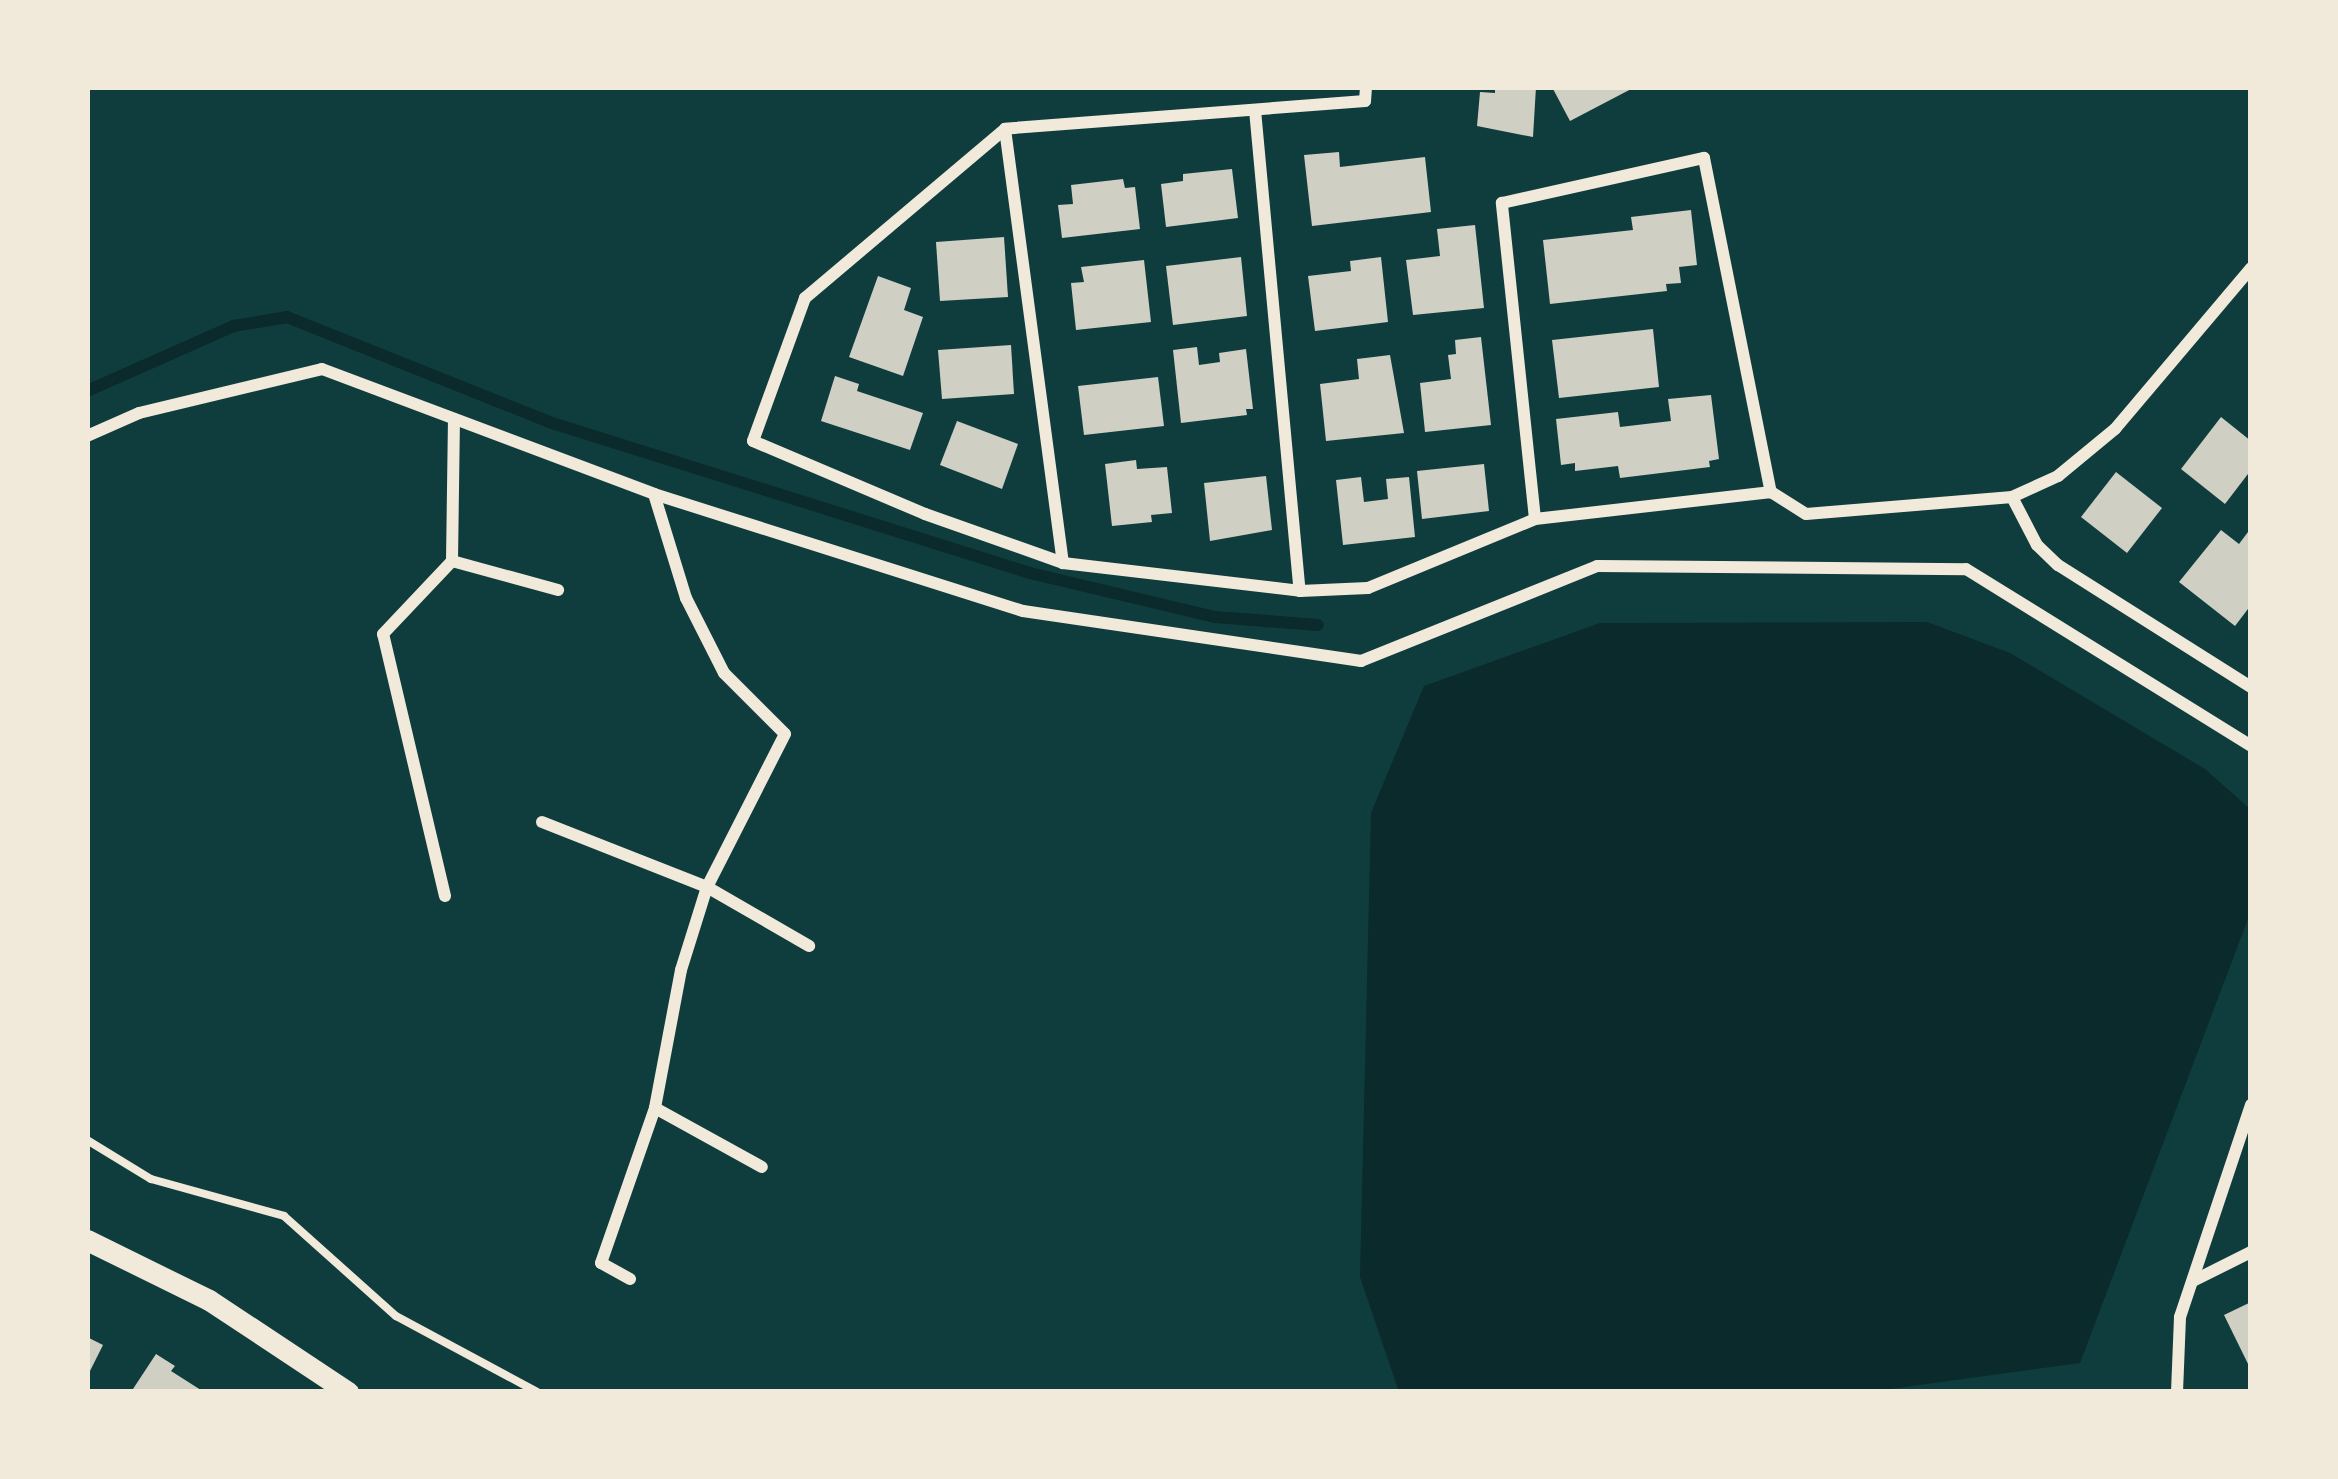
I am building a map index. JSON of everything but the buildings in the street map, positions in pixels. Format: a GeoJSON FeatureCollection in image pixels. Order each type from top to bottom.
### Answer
{"type":"FeatureCollection","features":[{"type":"Feature","properties":{"kind":"street"},"geometry":{"type":"LineString","coordinates":[[1366,87],[1365,101],[1004,129],[805,298],[753,441],[925,514],[1063,563],[1300,591],[1368,589],[1535,519],[1771,492],[1806,514],[2012,497],[2058,476],[2115,429],[2251,268]]}},
{"type":"Feature","properties":{"kind":"street"},"geometry":{"type":"LineString","coordinates":[[1255,110],[1300,591]]}},
{"type":"Feature","properties":{"kind":"street"},"geometry":{"type":"LineString","coordinates":[[1004,129],[1063,563]]}},
{"type":"Feature","properties":{"kind":"street"},"geometry":{"type":"LineString","coordinates":[[1535,519],[1502,203],[1704,158],[1771,492]]}},
{"type":"Feature","properties":{"kind":"street"},"geometry":{"type":"LineString","coordinates":[[87,436],[139,413],[322,369],[654,494],[1023,610],[1361,661],[1598,566],[1966,569],[2251,746]]}},
{"type":"Feature","properties":{"kind":"street"},"geometry":{"type":"LineString","coordinates":[[445,896],[383,634],[452,561],[454,419]]}},
{"type":"Feature","properties":{"kind":"street"},"geometry":{"type":"LineString","coordinates":[[630,1279],[602,1263],[655,1108],[681,970],[707,887],[784,734],[724,674],[686,598],[654,494]]}},
{"type":"Feature","properties":{"kind":"street"},"geometry":{"type":"LineString","coordinates":[[2012,497],[2037,545],[2058,566],[2251,687]]}},
{"type":"Feature","properties":{"kind":"street"},"geometry":{"type":"LineString","coordinates":[[452,561],[559,590]]}},
{"type":"Feature","properties":{"kind":"street"},"geometry":{"type":"LineString","coordinates":[[542,822],[707,887],[809,946]]}},
{"type":"Feature","properties":{"kind":"street"},"geometry":{"type":"LineString","coordinates":[[2177,1392],[2180,1317],[2251,1105]]}},
{"type":"Feature","properties":{"kind":"street"},"geometry":{"type":"LineString","coordinates":[[655,1108],[762,1167]]}},
{"type":"Feature","properties":{"kind":"street"},"geometry":{"type":"LineString","coordinates":[[87,1240],[208,1300],[348,1392]]}},
{"type":"Feature","properties":{"kind":"street"},"geometry":{"type":"LineString","coordinates":[[2194,1280],[2251,1252]]}},
{"type":"Feature","properties":{"kind":"path"},"geometry":{"type":"LineString","coordinates":[[87,1140],[151,1179],[284,1216],[396,1316],[537,1392]]}},
{"type":"Feature","properties":{"kind":"water"},"geometry":{"type":"Polygon","coordinates":[[[1927,622],[2010,653],[2205,769],[2251,810],[2251,911],[2080,1363],[1868,1392],[1399,1392],[1360,1277],[1371,813],[1424,686],[1600,623],[1927,622]]]}},
{"type":"Feature","properties":{"kind":"waterway"},"geometry":{"type":"LineString","coordinates":[[87,391],[234,326],[287,317],[552,423],[1030,573],[1215,617],[1318,625]]}}]}
